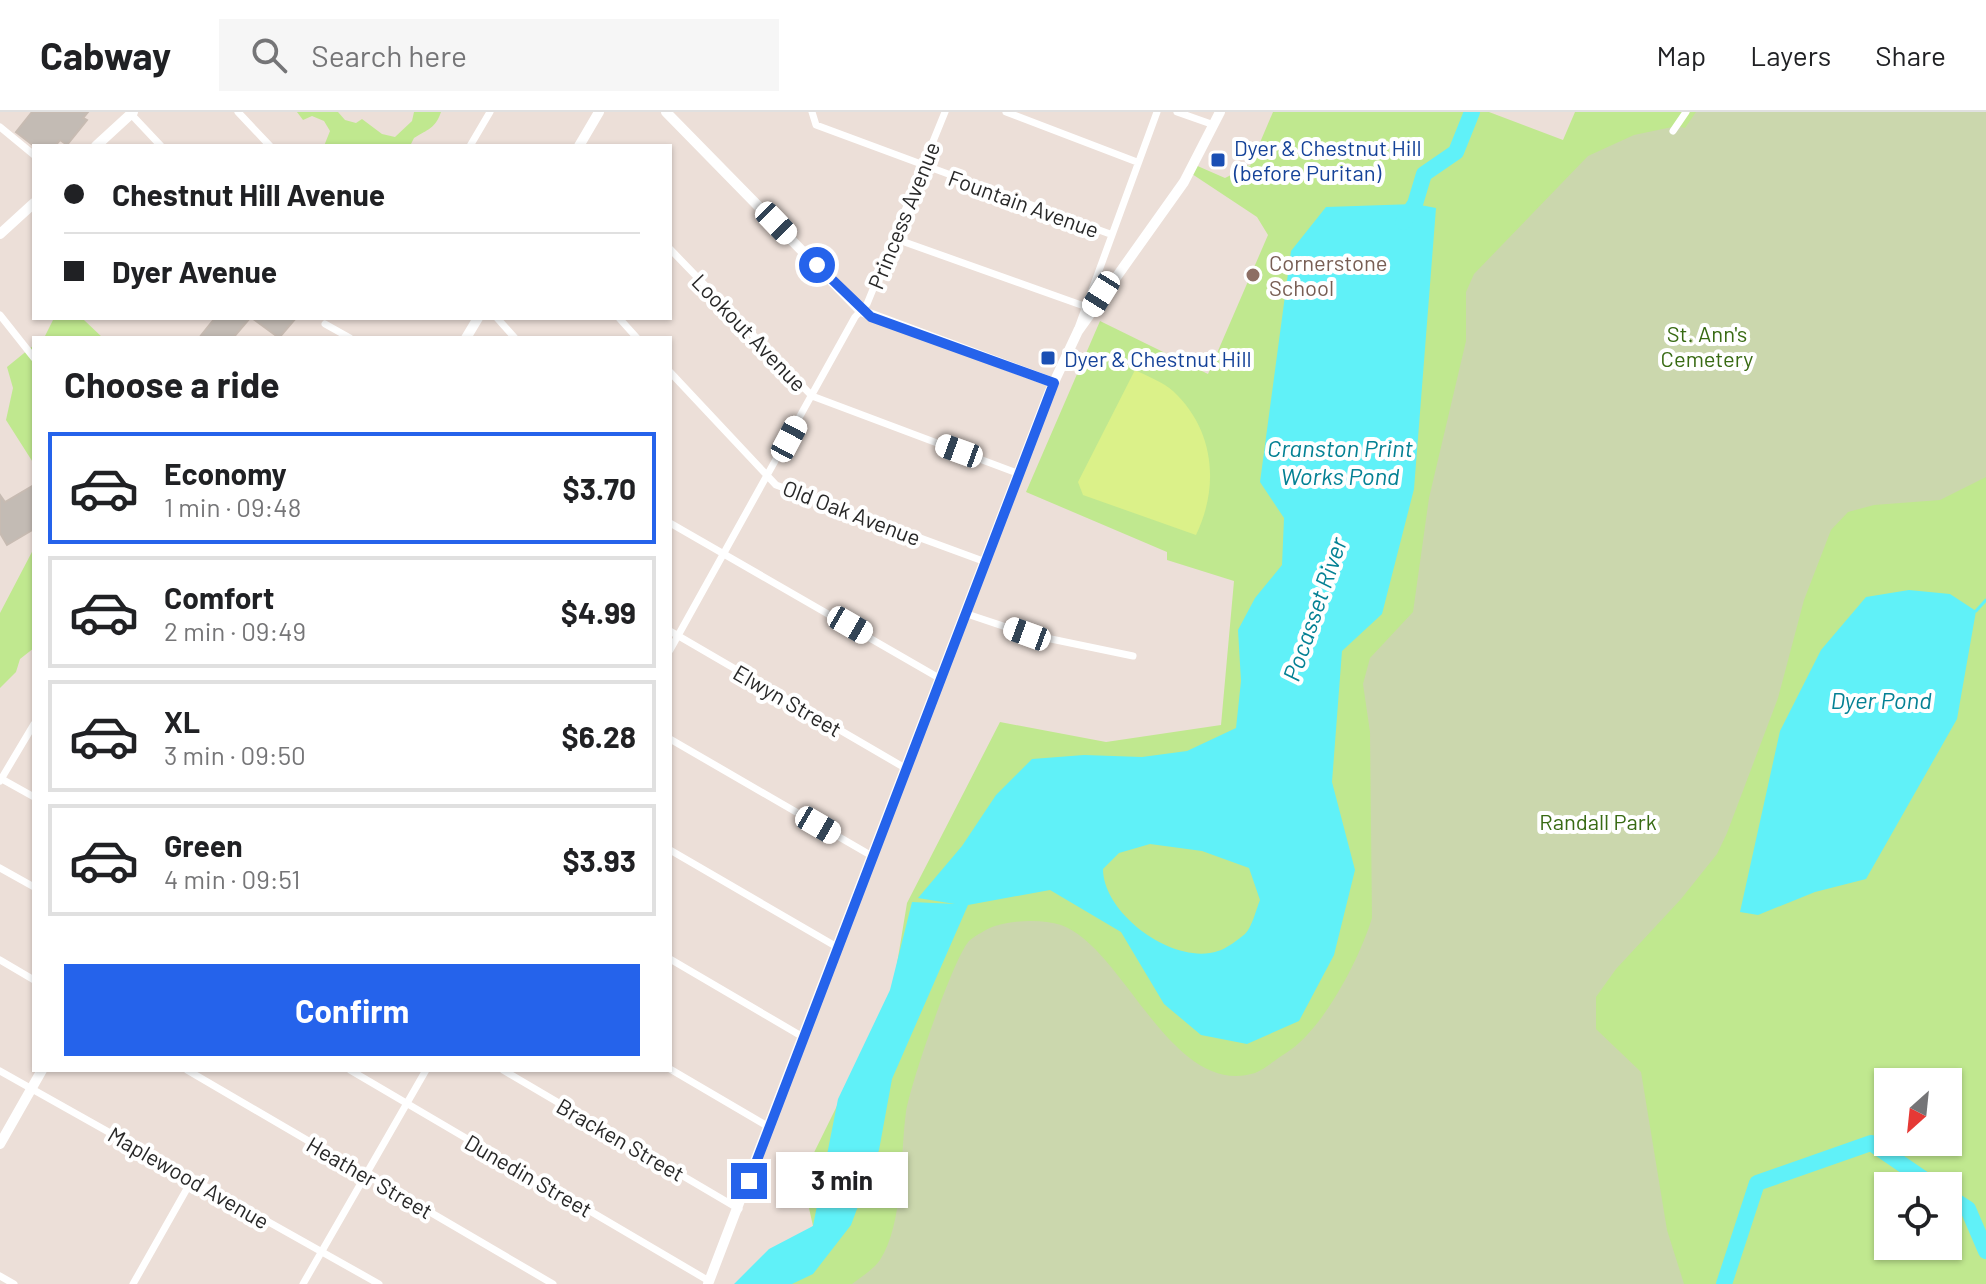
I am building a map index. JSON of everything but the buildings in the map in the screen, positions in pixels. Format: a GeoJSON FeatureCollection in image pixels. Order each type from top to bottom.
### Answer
{"type":"FeatureCollection","features":[{"type":"Feature","properties":{"kind":"main road"},"geometry":{"type":"LineString","coordinates":[[580,144],[599,112]]}},
{"type":"Feature","properties":{"kind":"main road"},"geometry":{"type":"LineString","coordinates":[[666,112],[861,311],[1054,383]]}},
{"type":"Feature","properties":{"kind":"main road"},"geometry":{"type":"LineString","coordinates":[[708,1282],[739,1209],[983,561],[1054,383],[1078,331],[1184,182],[1220,112]]}},
{"type":"Feature","properties":{"kind":"main road"},"geometry":{"type":"LineString","coordinates":[[98,144],[131,113]]}},
{"type":"Feature","properties":{"kind":"main road"},"geometry":{"type":"LineString","coordinates":[[0,234],[32,205]]}},
{"type":"Feature","properties":{"kind":"main road"},"geometry":{"type":"LineString","coordinates":[[0,1144],[41,1072]]}},
{"type":"Feature","properties":{"kind":"street"},"geometry":{"type":"LineString","coordinates":[[238,112],[268,144]]}},
{"type":"Feature","properties":{"kind":"street"},"geometry":{"type":"LineString","coordinates":[[471,144],[490,112]]}},
{"type":"Feature","properties":{"kind":"street","name":"Fountain Avenue"},"geometry":{"type":"LineString","coordinates":[[812,112],[816,125],[1110,234]]}},
{"type":"Feature","properties":{"kind":"street","name":"Princess Avenue"},"geometry":{"type":"LineString","coordinates":[[674,634],[726,554],[861,311],[896,239],[945,112]]}},
{"type":"Feature","properties":{"kind":"street"},"geometry":{"type":"LineString","coordinates":[[1006,112],[1137,162]]}},
{"type":"Feature","properties":{"kind":"street"},"geometry":{"type":"LineString","coordinates":[[1078,331],[1084,306],[1157,112]]}},
{"type":"Feature","properties":{"kind":"street"},"geometry":{"type":"LineString","coordinates":[[1177,112],[1214,125]]}},
{"type":"Feature","properties":{"kind":"street"},"geometry":{"type":"LineString","coordinates":[[1673,131],[1686,112]]}},
{"type":"Feature","properties":{"kind":"street"},"geometry":{"type":"LineString","coordinates":[[131,113],[159,144]]}},
{"type":"Feature","properties":{"kind":"street"},"geometry":{"type":"LineString","coordinates":[[0,127],[32,153]]}},
{"type":"Feature","properties":{"kind":"street"},"geometry":{"type":"LineString","coordinates":[[896,239],[1084,306]]}},
{"type":"Feature","properties":{"kind":"street","name":"Lookout Avenue"},"geometry":{"type":"LineString","coordinates":[[672,251],[812,396],[1017,473]]}},
{"type":"Feature","properties":{"kind":"street"},"geometry":{"type":"LineString","coordinates":[[0,315],[32,355]]}},
{"type":"Feature","properties":{"kind":"street"},"geometry":{"type":"LineString","coordinates":[[499,320],[513,336]]}},
{"type":"Feature","properties":{"kind":"street"},"geometry":{"type":"LineString","coordinates":[[621,320],[635,336]]}},
{"type":"Feature","properties":{"kind":"street"},"geometry":{"type":"LineString","coordinates":[[325,324],[346,336]]}},
{"type":"Feature","properties":{"kind":"street","name":"Old Oak Avenue"},"geometry":{"type":"LineString","coordinates":[[672,374],[765,469],[768,478],[847,512],[983,561]]}},
{"type":"Feature","properties":{"kind":"street"},"geometry":{"type":"LineString","coordinates":[[672,524],[939,678]]}},
{"type":"Feature","properties":{"kind":"street"},"geometry":{"type":"LineString","coordinates":[[964,613],[1027,634],[1133,656]]}},
{"type":"Feature","properties":{"kind":"street","name":"Elwyn Street"},"geometry":{"type":"LineString","coordinates":[[674,634],[905,768]]}},
{"type":"Feature","properties":{"kind":"street"},"geometry":{"type":"LineString","coordinates":[[32,727],[1,779],[32,796]]}},
{"type":"Feature","properties":{"kind":"street"},"geometry":{"type":"LineString","coordinates":[[672,740],[872,856]]}},
{"type":"Feature","properties":{"kind":"street"},"geometry":{"type":"LineString","coordinates":[[672,851],[837,947]]}},
{"type":"Feature","properties":{"kind":"street"},"geometry":{"type":"LineString","coordinates":[[0,868],[32,886]]}},
{"type":"Feature","properties":{"kind":"street"},"geometry":{"type":"LineString","coordinates":[[0,960],[32,979]]}},
{"type":"Feature","properties":{"kind":"street"},"geometry":{"type":"LineString","coordinates":[[672,960],[803,1037]]}},
{"type":"Feature","properties":{"kind":"street"},"geometry":{"type":"LineString","coordinates":[[672,1070],[769,1127]]}},
{"type":"Feature","properties":{"kind":"street","name":"Maplewood Avenue"},"geometry":{"type":"LineString","coordinates":[[0,1071],[379,1284]]}},
{"type":"Feature","properties":{"kind":"street","name":"Heather Street"},"geometry":{"type":"LineString","coordinates":[[190,1072],[553,1284]]}},
{"type":"Feature","properties":{"kind":"street","name":"Dunedin Street"},"geometry":{"type":"LineString","coordinates":[[353,1072],[708,1282]]}},
{"type":"Feature","properties":{"kind":"street"},"geometry":{"type":"LineString","coordinates":[[303,1284],[425,1072]]}},
{"type":"Feature","properties":{"kind":"street","name":"Bracken Street"},"geometry":{"type":"LineString","coordinates":[[506,1072],[739,1209]]}},
{"type":"Feature","properties":{"kind":"street"},"geometry":{"type":"LineString","coordinates":[[133,1284],[193,1178]]}},
{"type":"Feature","properties":{"kind":"street"},"geometry":{"type":"LineString","coordinates":[[0,1276],[14,1284]]}},
{"type":"Feature","properties":{"kind":"green space"},"geometry":{"type":"Polygon","coordinates":[[[297,112],[338,112],[345,120],[356,123],[362,119],[382,134],[395,137],[412,121],[414,112],[441,112],[434,125],[414,138],[411,144],[325,144],[330,131],[324,121],[312,116],[303,120],[297,112]]]}},
{"type":"Feature","properties":{"kind":"green space","name":"Randall Park"},"geometry":{"type":"Polygon","coordinates":[[[1273,112],[1489,112],[1563,140],[1575,112],[1986,112],[1986,1284],[738,1284],[813,1226],[802,1177],[892,994],[907,903],[1000,722],[1106,742],[1221,725],[1234,581],[1167,560],[1167,552],[1026,492],[1100,321],[1208,374],[1268,235],[1257,217],[1189,172],[1193,164],[1225,178],[1233,174],[1240,164],[1250,166],[1273,112]]]}},
{"type":"Feature","properties":{"kind":"green space","name":"St. Ann's Cemetery"},"geometry":{"type":"Polygon","coordinates":[[[1696,112],[1986,112],[1986,477],[1940,500],[1874,505],[1848,512],[1831,530],[1804,600],[1778,698],[1717,854],[1681,899],[1616,969],[1596,997],[1596,1029],[1641,1072],[1667,1230],[1684,1284],[852,1284],[871,1270],[888,1245],[900,1188],[906,1112],[915,1076],[962,952],[969,941],[982,932],[1020,921],[1061,925],[1084,939],[1106,961],[1173,1043],[1198,1064],[1225,1075],[1255,1073],[1263,1069],[1300,1042],[1326,1011],[1349,973],[1372,918],[1370,732],[1363,684],[1370,658],[1413,612],[1429,498],[1466,341],[1466,292],[1474,274],[1588,156],[1634,135],[1677,126],[1685,128],[1696,112]]]}},
{"type":"Feature","properties":{"kind":"green space"},"geometry":{"type":"Polygon","coordinates":[[[53,320],[84,320],[101,336],[45,336],[53,320]]]}},
{"type":"Feature","properties":{"kind":"green space"},"geometry":{"type":"Polygon","coordinates":[[[32,347],[32,461],[6,420],[13,388],[7,367],[32,347]]]}},
{"type":"Feature","properties":{"kind":"green space"},"geometry":{"type":"Polygon","coordinates":[[[1135,370],[1173,391],[1187,406],[1205,440],[1210,477],[1204,516],[1196,535],[1083,495],[1078,482],[1135,370]]]}},
{"type":"Feature","properties":{"kind":"green space"},"geometry":{"type":"Polygon","coordinates":[[[32,552],[32,650],[20,659],[16,672],[0,688],[0,613],[32,552]]]}},
{"type":"Feature","properties":{"kind":"water","name":"Cranston Print Works Pond"},"geometry":{"type":"Polygon","coordinates":[[[1415,204],[1436,208],[1414,489],[1382,614],[1342,651],[1332,782],[1355,870],[1334,955],[1299,1021],[1247,1044],[1201,1035],[1164,1004],[1121,932],[1050,890],[968,905],[892,1079],[879,1150],[851,1225],[813,1274],[792,1284],[734,1284],[769,1249],[813,1226],[838,1099],[890,990],[912,902],[955,904],[918,898],[962,846],[996,795],[1032,759],[1084,755],[1142,757],[1187,751],[1236,728],[1241,681],[1238,630],[1255,598],[1282,565],[1284,518],[1260,482],[1291,251],[1326,207],[1415,204]],[[1150,844],[1119,853],[1103,869],[1106,886],[1128,919],[1162,944],[1200,954],[1221,950],[1245,934],[1260,900],[1249,868],[1202,851],[1150,844]]]}},
{"type":"Feature","properties":{"kind":"water","name":"Dyer Pond"},"geometry":{"type":"Polygon","coordinates":[[[1909,590],[1950,594],[1976,611],[1957,719],[1866,879],[1815,892],[1758,915],[1740,912],[1780,731],[1821,650],[1866,597],[1909,590]]]}},
{"type":"Feature","properties":{"kind":"waterway","name":"Pocasset River"},"geometry":{"type":"LineString","coordinates":[[1403,222],[1415,204],[1424,174],[1456,152],[1472,112]]}},
{"type":"Feature","properties":{"kind":"waterway"},"geometry":{"type":"LineString","coordinates":[[1976,611],[1986,600]]}},
{"type":"Feature","properties":{"kind":"waterway","name":"Pocasset River"},"geometry":{"type":"LineString","coordinates":[[1724,1284],[1757,1183],[1871,1143],[1913,1172]]}},
{"type":"Feature","properties":{"kind":"waterway","name":"Pocasset River"},"geometry":{"type":"LineString","coordinates":[[1962,1205],[1968,1209],[1986,1251]]}},
{"type":"Feature","properties":{"kind":"place","name":"Dyer & Chestnut Hill (before Puritan)"},"geometry":{"type":"Point","coordinates":[1218,160]}},
{"type":"Feature","properties":{"kind":"place","name":"Cornerstone School"},"geometry":{"type":"Point","coordinates":[1253,275]}},
{"type":"Feature","properties":{"kind":"place","name":"Dyer & Chestnut Hill"},"geometry":{"type":"Point","coordinates":[1048,358]}},
{"type":"Feature","properties":{"kind":"route"},"geometry":{"type":"LineString","coordinates":[[749,1181],[983,561],[1054,383],[871,317],[861,311],[817,265]]}}]}
